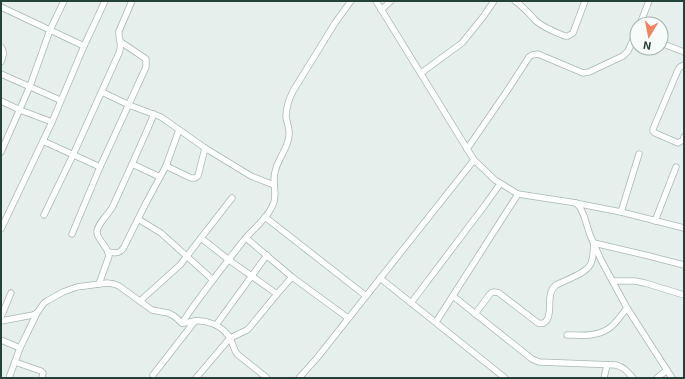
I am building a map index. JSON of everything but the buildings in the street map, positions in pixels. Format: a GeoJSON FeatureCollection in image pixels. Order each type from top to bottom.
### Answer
{"type":"FeatureCollection","features":[{"type":"Feature","properties":{"kind":"street"},"geometry":{"type":"LineString","coordinates":[[1,152],[30,86],[50,30],[64,1]]}},
{"type":"Feature","properties":{"kind":"street"},"geometry":{"type":"LineString","coordinates":[[1,228],[52,122],[60,100],[105,1]]}},
{"type":"Feature","properties":{"kind":"street"},"geometry":{"type":"LineString","coordinates":[[44,215],[120,53],[121,42],[118,35],[132,1]]}},
{"type":"Feature","properties":{"kind":"street"},"geometry":{"type":"LineString","coordinates":[[182,323],[194,305],[246,238],[265,218],[274,201],[275,171],[289,136],[286,118],[288,101],[335,23],[351,1]]}},
{"type":"Feature","properties":{"kind":"street"},"geometry":{"type":"LineString","coordinates":[[376,1],[474,160],[500,184],[518,194],[621,212],[684,228]]}},
{"type":"Feature","properties":{"kind":"street"},"geometry":{"type":"LineString","coordinates":[[382,10],[391,1]]}},
{"type":"Feature","properties":{"kind":"street"},"geometry":{"type":"LineString","coordinates":[[421,73],[462,43],[494,1]]}},
{"type":"Feature","properties":{"kind":"street"},"geometry":{"type":"LineString","coordinates":[[515,1],[522,5],[537,22],[565,36],[568,36],[572,33],[585,1]]}},
{"type":"Feature","properties":{"kind":"street"},"geometry":{"type":"LineString","coordinates":[[643,16],[649,1]]}},
{"type":"Feature","properties":{"kind":"street"},"geometry":{"type":"LineString","coordinates":[[1,7],[84,46]]}},
{"type":"Feature","properties":{"kind":"street"},"geometry":{"type":"LineString","coordinates":[[72,234],[100,167],[146,67],[146,58],[121,42]]}},
{"type":"Feature","properties":{"kind":"street"},"geometry":{"type":"LineString","coordinates":[[669,46],[684,52]]}},
{"type":"Feature","properties":{"kind":"street"},"geometry":{"type":"LineString","coordinates":[[1,47],[4,53],[1,62]]}},
{"type":"Feature","properties":{"kind":"street"},"geometry":{"type":"LineString","coordinates":[[467,149],[529,57],[532,55],[538,54],[583,72],[589,72],[622,56],[629,49]]}},
{"type":"Feature","properties":{"kind":"street"},"geometry":{"type":"LineString","coordinates":[[684,66],[680,67],[678,70],[652,129],[655,133],[678,143],[683,140],[684,137]]}},
{"type":"Feature","properties":{"kind":"street"},"geometry":{"type":"LineString","coordinates":[[1,74],[60,100]]}},
{"type":"Feature","properties":{"kind":"street"},"geometry":{"type":"LineString","coordinates":[[102,92],[128,105],[164,119],[206,148],[251,176],[274,185]]}},
{"type":"Feature","properties":{"kind":"street"},"geometry":{"type":"LineString","coordinates":[[1,101],[52,122]]}},
{"type":"Feature","properties":{"kind":"street"},"geometry":{"type":"LineString","coordinates":[[98,284],[108,259],[108,252],[97,234],[97,229],[111,208],[154,114]]}},
{"type":"Feature","properties":{"kind":"street"},"geometry":{"type":"LineString","coordinates":[[108,252],[119,253],[122,250],[166,166],[179,130]]}},
{"type":"Feature","properties":{"kind":"street"},"geometry":{"type":"LineString","coordinates":[[43,141],[100,167]]}},
{"type":"Feature","properties":{"kind":"street"},"geometry":{"type":"LineString","coordinates":[[166,166],[190,178],[195,178],[198,176],[206,148]]}},
{"type":"Feature","properties":{"kind":"street"},"geometry":{"type":"LineString","coordinates":[[621,212],[639,154]]}},
{"type":"Feature","properties":{"kind":"street"},"geometry":{"type":"LineString","coordinates":[[299,378],[317,358],[474,160]]}},
{"type":"Feature","properties":{"kind":"street"},"geometry":{"type":"LineString","coordinates":[[132,164],[160,177]]}},
{"type":"Feature","properties":{"kind":"street"},"geometry":{"type":"LineString","coordinates":[[655,221],[676,167]]}},
{"type":"Feature","properties":{"kind":"street"},"geometry":{"type":"LineString","coordinates":[[411,303],[500,184]]}},
{"type":"Feature","properties":{"kind":"street"},"geometry":{"type":"LineString","coordinates":[[436,322],[518,194]]}},
{"type":"Feature","properties":{"kind":"street"},"geometry":{"type":"LineString","coordinates":[[140,301],[180,265],[232,198]]}},
{"type":"Feature","properties":{"kind":"street"},"geometry":{"type":"LineString","coordinates":[[576,203],[580,207],[584,216],[601,260],[627,308],[672,378]]}},
{"type":"Feature","properties":{"kind":"street"},"geometry":{"type":"LineString","coordinates":[[265,218],[366,296]]}},
{"type":"Feature","properties":{"kind":"street"},"geometry":{"type":"LineString","coordinates":[[138,219],[161,234],[214,280]]}},
{"type":"Feature","properties":{"kind":"street"},"geometry":{"type":"LineString","coordinates":[[201,238],[277,294]]}},
{"type":"Feature","properties":{"kind":"street"},"geometry":{"type":"LineString","coordinates":[[246,238],[292,277],[348,318]]}},
{"type":"Feature","properties":{"kind":"street"},"geometry":{"type":"LineString","coordinates":[[594,243],[684,266]]}},
{"type":"Feature","properties":{"kind":"street"},"geometry":{"type":"LineString","coordinates":[[475,314],[490,294],[495,292],[499,293],[538,323],[543,323],[548,318],[550,296],[553,287],[556,284],[582,273],[587,269],[592,260],[594,243]]}},
{"type":"Feature","properties":{"kind":"street"},"geometry":{"type":"LineString","coordinates":[[216,325],[267,255]]}},
{"type":"Feature","properties":{"kind":"street"},"geometry":{"type":"LineString","coordinates":[[196,378],[230,338],[247,330],[292,277]]}},
{"type":"Feature","properties":{"kind":"street"},"geometry":{"type":"LineString","coordinates":[[380,278],[505,378]]}},
{"type":"Feature","properties":{"kind":"street"},"geometry":{"type":"LineString","coordinates":[[613,281],[626,280],[640,282],[684,295]]}},
{"type":"Feature","properties":{"kind":"street"},"geometry":{"type":"LineString","coordinates":[[10,378],[20,348],[37,313],[44,303],[63,292],[77,287],[107,283],[119,286],[152,310],[168,313],[182,323],[204,321],[216,325],[230,338],[237,354],[267,378]]}},
{"type":"Feature","properties":{"kind":"street"},"geometry":{"type":"LineString","coordinates":[[1,317],[11,293]]}},
{"type":"Feature","properties":{"kind":"street"},"geometry":{"type":"LineString","coordinates":[[453,296],[532,359],[539,362],[616,365],[626,370],[633,378]]}},
{"type":"Feature","properties":{"kind":"street"},"geometry":{"type":"LineString","coordinates":[[567,335],[589,335],[607,330],[615,323],[627,308]]}},
{"type":"Feature","properties":{"kind":"street"},"geometry":{"type":"LineString","coordinates":[[1,321],[26,317],[37,313]]}},
{"type":"Feature","properties":{"kind":"street"},"geometry":{"type":"LineString","coordinates":[[153,376],[195,321]]}},
{"type":"Feature","properties":{"kind":"street"},"geometry":{"type":"LineString","coordinates":[[1,340],[20,348]]}},
{"type":"Feature","properties":{"kind":"street"},"geometry":{"type":"LineString","coordinates":[[15,362],[43,372],[42,378]]}},
{"type":"Feature","properties":{"kind":"street"},"geometry":{"type":"LineString","coordinates":[[604,378],[607,365]]}},
{"type":"Feature","properties":{"kind":"street"},"geometry":{"type":"LineString","coordinates":[[657,378],[667,370]]}}]}
